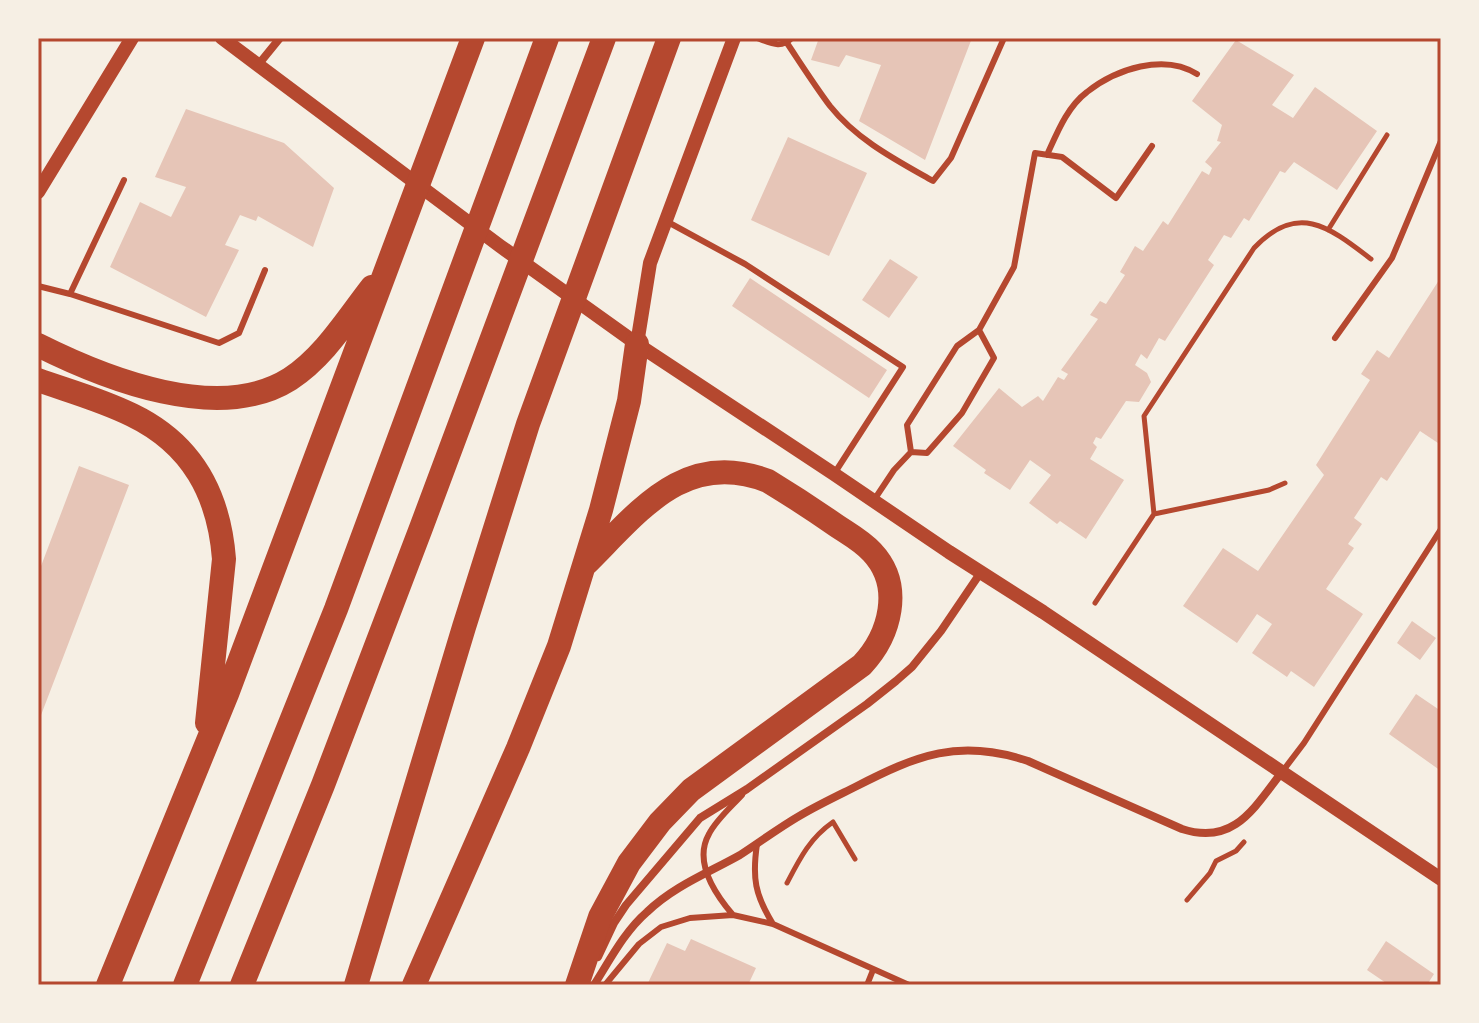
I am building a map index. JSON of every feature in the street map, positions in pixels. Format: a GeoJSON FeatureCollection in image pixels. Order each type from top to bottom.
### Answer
{"type":"FeatureCollection","features":[{"type":"Feature","properties":{"kind":"highway"},"geometry":{"type":"LineString","coordinates":[[108,985],[266,593],[473,38]]}},
{"type":"Feature","properties":{"kind":"highway"},"geometry":{"type":"LineString","coordinates":[[185,985],[336,609],[547,38]]}},
{"type":"Feature","properties":{"kind":"highway"},"geometry":{"type":"LineString","coordinates":[[242,985],[323,785],[604,38]]}},
{"type":"Feature","properties":{"kind":"highway"},"geometry":{"type":"LineString","coordinates":[[356,985],[528,424],[669,38]]}},
{"type":"Feature","properties":{"kind":"highway"},"geometry":{"type":"LineString","coordinates":[[38,345],[75,363],[163,393],[216,398],[254,394],[289,380],[316,357],[388,266]]}},
{"type":"Feature","properties":{"kind":"highway"},"geometry":{"type":"LineString","coordinates":[[414,985],[548,676],[585,565],[629,401],[637,344]]}},
{"type":"Feature","properties":{"kind":"highway"},"geometry":{"type":"LineString","coordinates":[[38,380],[130,414],[150,425],[181,450],[207,486],[222,533],[224,559],[204,750]]}},
{"type":"Feature","properties":{"kind":"highway"},"geometry":{"type":"LineString","coordinates":[[577,985],[600,917],[629,863],[660,822],[701,782],[862,665],[881,640],[890,605],[884,572],[872,552],[768,481],[738,473],[703,475],[664,490],[585,565]]}},
{"type":"Feature","properties":{"kind":"street"},"geometry":{"type":"LineString","coordinates":[[38,192],[132,38]]}},
{"type":"Feature","properties":{"kind":"street"},"geometry":{"type":"LineString","coordinates":[[222,38],[500,246],[637,344],[1441,879]]}},
{"type":"Feature","properties":{"kind":"street"},"geometry":{"type":"LineString","coordinates":[[258,65],[280,38]]}},
{"type":"Feature","properties":{"kind":"street"},"geometry":{"type":"LineString","coordinates":[[637,344],[650,263],[734,38]]}},
{"type":"Feature","properties":{"kind":"street"},"geometry":{"type":"LineString","coordinates":[[584,985],[614,923],[637,891],[700,818],[747,789],[867,704],[912,667],[981,572]]}},
{"type":"Feature","properties":{"kind":"street"},"geometry":{"type":"LineString","coordinates":[[594,985],[626,934],[663,898],[801,815],[891,768],[924,756],[977,750],[1012,756],[1182,829],[1207,834],[1219,832],[1241,820],[1282,772]]}},
{"type":"Feature","properties":{"kind":"lane"},"geometry":{"type":"LineString","coordinates":[[757,38],[778,46],[790,41],[832,108],[860,136],[933,181],[951,158],[1004,38]]}},
{"type":"Feature","properties":{"kind":"lane"},"geometry":{"type":"LineString","coordinates":[[1047,155],[1062,122],[1085,93],[1111,78],[1140,67],[1168,63],[1197,74]]}},
{"type":"Feature","properties":{"kind":"lane"},"geometry":{"type":"LineString","coordinates":[[1335,338],[1392,258],[1441,141]]}},
{"type":"Feature","properties":{"kind":"lane"},"geometry":{"type":"LineString","coordinates":[[911,452],[907,425],[957,346],[979,330],[1014,267],[1035,153],[1062,157],[1116,198],[1152,146]]}},
{"type":"Feature","properties":{"kind":"lane"},"geometry":{"type":"LineString","coordinates":[[70,294],[124,180]]}},
{"type":"Feature","properties":{"kind":"lane"},"geometry":{"type":"LineString","coordinates":[[665,221],[745,264],[903,367],[834,474]]}},
{"type":"Feature","properties":{"kind":"lane"},"geometry":{"type":"LineString","coordinates":[[38,286],[219,343],[239,333],[265,270]]}},
{"type":"Feature","properties":{"kind":"lane"},"geometry":{"type":"LineString","coordinates":[[911,452],[927,453],[962,413],[994,358],[979,330]]}},
{"type":"Feature","properties":{"kind":"lane"},"geometry":{"type":"LineString","coordinates":[[874,500],[894,470],[911,452]]}},
{"type":"Feature","properties":{"kind":"lane"},"geometry":{"type":"LineString","coordinates":[[1282,772],[1304,743],[1441,529]]}},
{"type":"Feature","properties":{"kind":"lane"},"geometry":{"type":"LineString","coordinates":[[733,915],[716,894],[706,872],[704,854],[708,835],[747,789]]}},
{"type":"Feature","properties":{"kind":"lane"},"geometry":{"type":"LineString","coordinates":[[757,843],[755,887],[773,924]]}},
{"type":"Feature","properties":{"kind":"lane"},"geometry":{"type":"LineString","coordinates":[[605,985],[639,944],[661,927],[690,918],[733,915],[773,924],[909,985]]}},
{"type":"Feature","properties":{"kind":"lane"},"geometry":{"type":"LineString","coordinates":[[867,985],[873,970]]}},
{"type":"Feature","properties":{"kind":"path"},"geometry":{"type":"LineString","coordinates":[[1328,230],[1387,135]]}},
{"type":"Feature","properties":{"kind":"path"},"geometry":{"type":"LineString","coordinates":[[1095,603],[1154,514],[1144,416],[1254,248],[1266,235],[1281,226],[1298,222],[1321,226],[1346,240],[1385,270]]}},
{"type":"Feature","properties":{"kind":"path"},"geometry":{"type":"LineString","coordinates":[[1154,514],[1269,490],[1285,483]]}},
{"type":"Feature","properties":{"kind":"path"},"geometry":{"type":"LineString","coordinates":[[787,883],[805,848],[833,822],[855,859]]}},
{"type":"Feature","properties":{"kind":"path"},"geometry":{"type":"LineString","coordinates":[[1187,900],[1210,873]]}},
{"type":"Feature","properties":{"kind":"building"},"geometry":{"type":"Polygon","coordinates":[[[819,38],[972,38],[925,160],[859,121],[881,65],[846,55],[839,67],[811,60],[819,38]]]}},
{"type":"Feature","properties":{"kind":"building"},"geometry":{"type":"Polygon","coordinates":[[[1236,40],[1294,75],[1272,105],[1293,118],[1315,87],[1377,131],[1337,190],[1294,162],[1285,173],[1280,171],[1249,221],[1244,218],[1231,238],[1224,235],[1208,260],[1214,265],[1165,341],[1159,338],[1147,359],[1141,354],[1135,365],[1147,373],[1151,382],[1139,402],[1126,401],[1101,439],[1096,437],[1093,443],[1097,447],[1090,459],[1124,480],[1086,539],[1060,521],[1057,524],[1029,503],[1051,475],[1030,460],[1010,490],[984,473],[986,470],[953,446],[999,388],[1022,407],[1038,396],[1043,401],[1058,377],[1064,380],[1068,374],[1061,370],[1098,319],[1090,315],[1100,301],[1106,304],[1125,275],[1120,272],[1135,246],[1143,251],[1163,221],[1168,225],[1202,171],[1209,175],[1212,168],[1205,162],[1221,142],[1217,141],[1222,125],[1192,101],[1236,40]]]}},
{"type":"Feature","properties":{"kind":"building"},"geometry":{"type":"Polygon","coordinates":[[[186,109],[284,143],[334,188],[313,247],[258,216],[256,221],[240,215],[225,245],[239,250],[206,317],[110,267],[140,202],[171,217],[186,187],[155,177],[186,109]]]}},
{"type":"Feature","properties":{"kind":"building"},"geometry":{"type":"Polygon","coordinates":[[[788,137],[867,173],[829,256],[751,220],[788,137]]]}},
{"type":"Feature","properties":{"kind":"building"},"geometry":{"type":"Polygon","coordinates":[[[890,259],[918,277],[889,318],[862,300],[890,259]]]}},
{"type":"Feature","properties":{"kind":"building"},"geometry":{"type":"Polygon","coordinates":[[[1441,277],[1441,445],[1420,431],[1387,481],[1381,477],[1354,518],[1362,524],[1348,544],[1354,548],[1326,589],[1363,614],[1314,687],[1291,671],[1287,677],[1252,653],[1272,624],[1257,614],[1237,643],[1183,606],[1223,548],[1258,571],[1324,475],[1316,465],[1370,380],[1361,374],[1377,350],[1389,358],[1441,277]]]}},
{"type":"Feature","properties":{"kind":"building"},"geometry":{"type":"Polygon","coordinates":[[[750,278],[887,370],[869,398],[732,306],[750,278]]]}},
{"type":"Feature","properties":{"kind":"building"},"geometry":{"type":"Polygon","coordinates":[[[79,466],[129,485],[38,723],[38,574],[79,466]]]}},
{"type":"Feature","properties":{"kind":"building"},"geometry":{"type":"Polygon","coordinates":[[[1412,621],[1436,638],[1420,660],[1397,643],[1412,621]]]}},
{"type":"Feature","properties":{"kind":"building"},"geometry":{"type":"Polygon","coordinates":[[[1416,694],[1441,711],[1441,771],[1389,734],[1416,694]]]}},
{"type":"Feature","properties":{"kind":"building"},"geometry":{"type":"Polygon","coordinates":[[[691,939],[756,968],[748,985],[647,985],[667,943],[685,951],[691,939]]]}},
{"type":"Feature","properties":{"kind":"building"},"geometry":{"type":"Polygon","coordinates":[[[1386,941],[1434,974],[1427,985],[1389,985],[1367,970],[1386,941]]]}}]}
